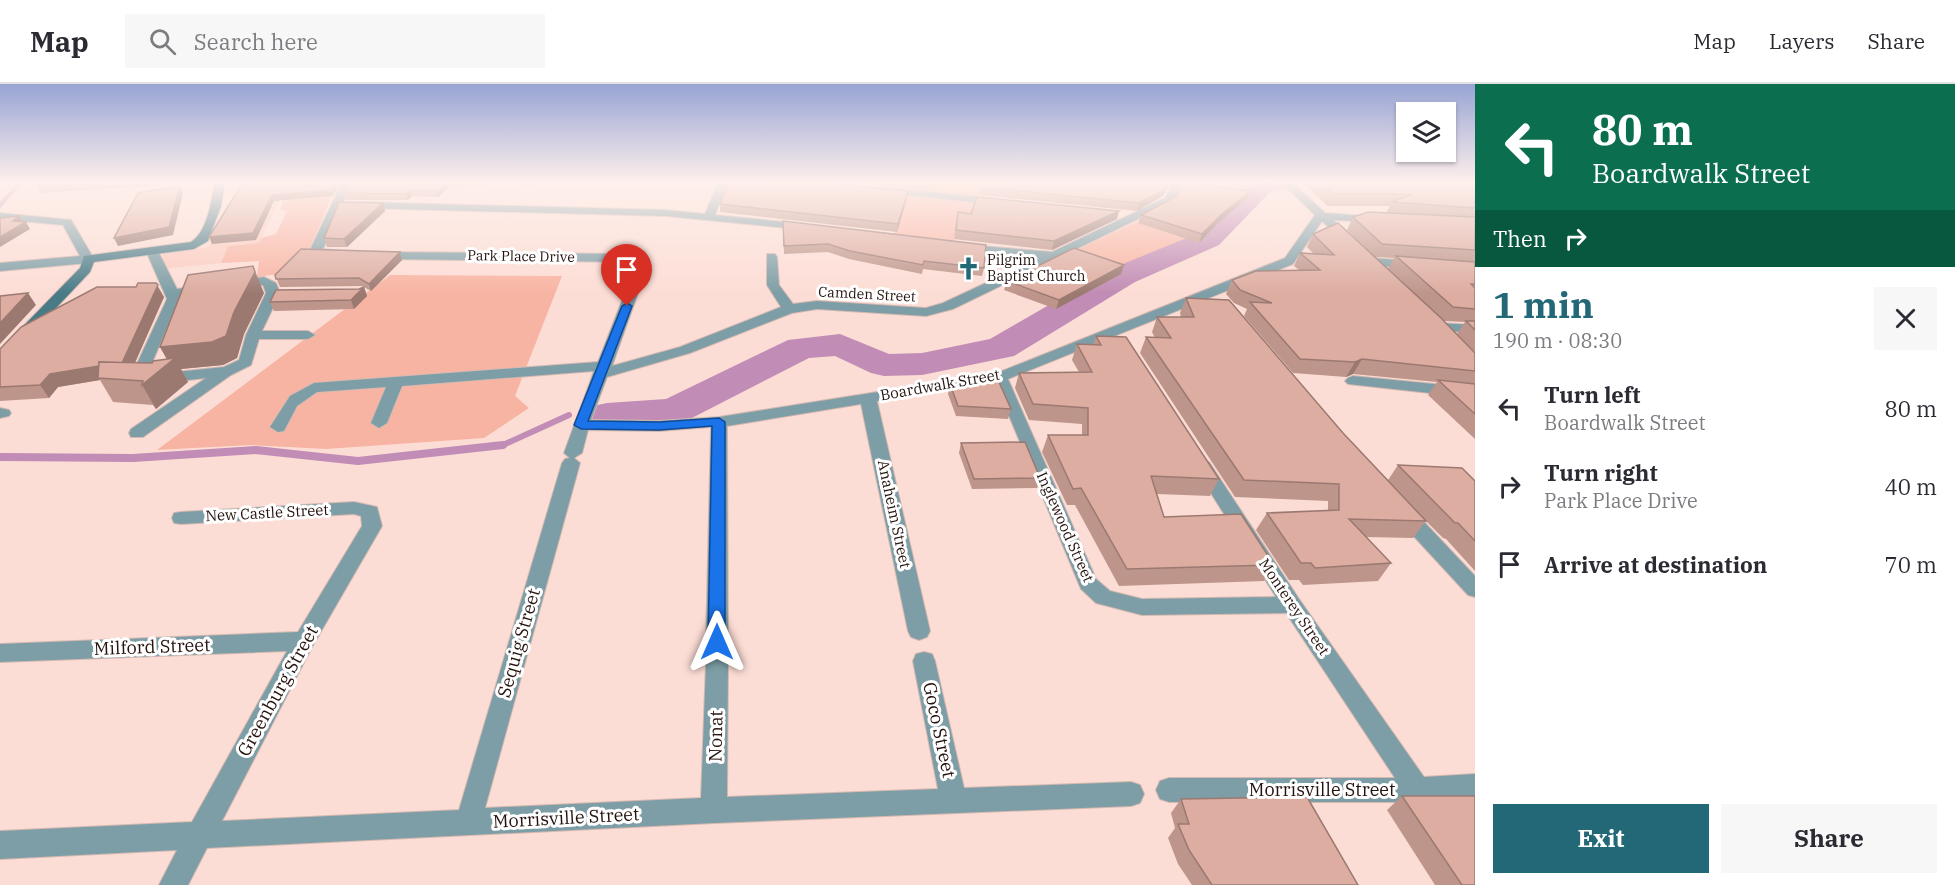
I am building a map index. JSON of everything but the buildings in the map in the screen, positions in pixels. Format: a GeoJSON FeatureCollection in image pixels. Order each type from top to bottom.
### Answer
{"type":"FeatureCollection","features":[{"type":"Feature","properties":{"kind":"street"},"geometry":{"type":"LineString","coordinates":[[0,359],[86,269],[87,259],[67,222],[38,219]]}},
{"type":"Feature","properties":{"kind":"street"},"geometry":{"type":"LineString","coordinates":[[0,267],[87,259],[194,244],[204,239],[211,219]]}},
{"type":"Feature","properties":{"kind":"street"},"geometry":{"type":"LineString","coordinates":[[331,219],[316,250],[322,253],[341,254]]}},
{"type":"Feature","properties":{"kind":"street"},"geometry":{"type":"LineString","coordinates":[[731,219],[818,229]]}},
{"type":"Feature","properties":{"kind":"street","name":"Camden Street"},"geometry":{"type":"LineString","coordinates":[[278,427],[290,402],[299,394],[315,388],[603,370],[685,350],[789,309],[817,304],[926,312],[948,306],[1132,219]]}},
{"type":"Feature","properties":{"kind":"street","name":"Boardwalk Street"},"geometry":{"type":"LineString","coordinates":[[581,425],[659,426],[719,422],[1000,376],[1116,331],[1218,296],[1289,261],[1317,219]]}},
{"type":"Feature","properties":{"kind":"street"},"geometry":{"type":"LineString","coordinates":[[1324,219],[1386,277]]}},
{"type":"Feature","properties":{"kind":"street"},"geometry":{"type":"LineString","coordinates":[[1381,219],[1392,220]]}},
{"type":"Feature","properties":{"kind":"street"},"geometry":{"type":"LineString","coordinates":[[1308,231],[1343,235]]}},
{"type":"Feature","properties":{"kind":"street"},"geometry":{"type":"LineString","coordinates":[[952,246],[1052,256]]}},
{"type":"Feature","properties":{"kind":"street"},"geometry":{"type":"LineString","coordinates":[[152,251],[162,276],[174,293],[174,298],[137,381],[227,371]]}},
{"type":"Feature","properties":{"kind":"street","name":"Park Place Drive"},"geometry":{"type":"LineString","coordinates":[[371,255],[633,258],[639,260],[642,266],[581,425]]}},
{"type":"Feature","properties":{"kind":"street"},"geometry":{"type":"LineString","coordinates":[[1364,255],[1429,266]]}},
{"type":"Feature","properties":{"kind":"street"},"geometry":{"type":"LineString","coordinates":[[771,257],[772,285],[789,309]]}},
{"type":"Feature","properties":{"kind":"street"},"geometry":{"type":"LineString","coordinates":[[137,433],[227,371],[246,362],[253,335],[279,293],[270,283],[264,281],[174,293]]}},
{"type":"Feature","properties":{"kind":"street"},"geometry":{"type":"LineString","coordinates":[[1453,343],[1435,323],[1475,329]]}},
{"type":"Feature","properties":{"kind":"street"},"geometry":{"type":"LineString","coordinates":[[1116,331],[1128,351]]}},
{"type":"Feature","properties":{"kind":"street"},"geometry":{"type":"LineString","coordinates":[[253,335],[308,335]]}},
{"type":"Feature","properties":{"kind":"street","name":"Inglewood Street"},"geometry":{"type":"LineString","coordinates":[[1000,376],[1088,584],[1103,597],[1142,607],[1292,605]]}},
{"type":"Feature","properties":{"kind":"street"},"geometry":{"type":"LineString","coordinates":[[1353,381],[1475,393]]}},
{"type":"Feature","properties":{"kind":"street"},"geometry":{"type":"LineString","coordinates":[[379,423],[396,383]]}},
{"type":"Feature","properties":{"kind":"street","name":"Anaheim Street"},"geometry":{"type":"LineString","coordinates":[[868,398],[919,631]]}},
{"type":"Feature","properties":{"kind":"street","name":"Nonat"},"geometry":{"type":"LineString","coordinates":[[714,810],[719,422]]}},
{"type":"Feature","properties":{"kind":"street","name":"Sequig Street"},"geometry":{"type":"LineString","coordinates":[[468,823],[581,425]]}},
{"type":"Feature","properties":{"kind":"street","name":"Monterey Street"},"geometry":{"type":"LineString","coordinates":[[1191,449],[1292,605],[1418,790]]}},
{"type":"Feature","properties":{"kind":"street"},"geometry":{"type":"LineString","coordinates":[[1395,504],[1475,589]]}},
{"type":"Feature","properties":{"kind":"street","name":"New Castle Street"},"geometry":{"type":"LineString","coordinates":[[181,518],[354,507]]}},
{"type":"Feature","properties":{"kind":"street","name":"Greenburg Street"},"geometry":{"type":"LineString","coordinates":[[173,885],[304,641],[372,526],[370,512],[354,507]]}},
{"type":"Feature","properties":{"kind":"street","name":"Milford Street"},"geometry":{"type":"LineString","coordinates":[[0,653],[304,641]]}},
{"type":"Feature","properties":{"kind":"street","name":"Goco Street"},"geometry":{"type":"LineString","coordinates":[[924,661],[953,799]]}},
{"type":"Feature","properties":{"kind":"street","name":"Morrisville Street"},"geometry":{"type":"LineString","coordinates":[[1169,790],[1418,790],[1475,786]]}},
{"type":"Feature","properties":{"kind":"street","name":"Morrisville Street"},"geometry":{"type":"LineString","coordinates":[[0,845],[953,799],[1131,794]]}},
{"type":"Feature","properties":{"kind":"shaded area"},"geometry":{"type":"Polygon","coordinates":[[[221,219],[270,219],[259,243],[228,246],[221,263],[162,269],[163,253],[209,247],[221,219]]]}},
{"type":"Feature","properties":{"kind":"shaded area"},"geometry":{"type":"Polygon","coordinates":[[[283,219],[322,219],[308,253],[286,273],[257,277],[259,261],[221,263],[228,246],[259,243],[261,238],[276,234],[283,219]]]}},
{"type":"Feature","properties":{"kind":"shaded area"},"geometry":{"type":"Polygon","coordinates":[[[899,219],[989,219],[988,224],[957,220],[954,243],[894,236],[899,219]]]}},
{"type":"Feature","properties":{"kind":"shaded area"},"geometry":{"type":"Polygon","coordinates":[[[1136,222],[1199,243],[1124,275],[1066,255],[1136,222]]]}},
{"type":"Feature","properties":{"kind":"shaded area"},"geometry":{"type":"Polygon","coordinates":[[[390,275],[562,276],[515,396],[529,408],[484,438],[326,449],[251,445],[157,450],[390,275]]]}},
{"type":"Feature","properties":{"kind":"waterway"},"geometry":{"type":"LineString","coordinates":[[607,415],[674,411],[801,348],[840,345],[884,365],[922,364],[1001,348],[1124,275],[1209,239],[1228,219]]}},
{"type":"Feature","properties":{"kind":"waterway"},"geometry":{"type":"LineString","coordinates":[[503,445],[569,415]]}},
{"type":"Feature","properties":{"kind":"waterway"},"geometry":{"type":"LineString","coordinates":[[0,457],[133,458],[256,450],[358,461],[503,445]]}},
{"type":"Feature","properties":{"kind":"waterway"},"geometry":{"type":"LineString","coordinates":[[491,446],[503,445]]}},
{"type":"Feature","properties":{"kind":"place","name":"Pilgrim Baptist Church"},"geometry":{"type":"Point","coordinates":[969,268]}},
{"type":"Feature","properties":{"kind":"route"},"geometry":{"type":"LineString","coordinates":[[627,306],[581,425],[659,426],[719,422],[717,642]]}}]}
